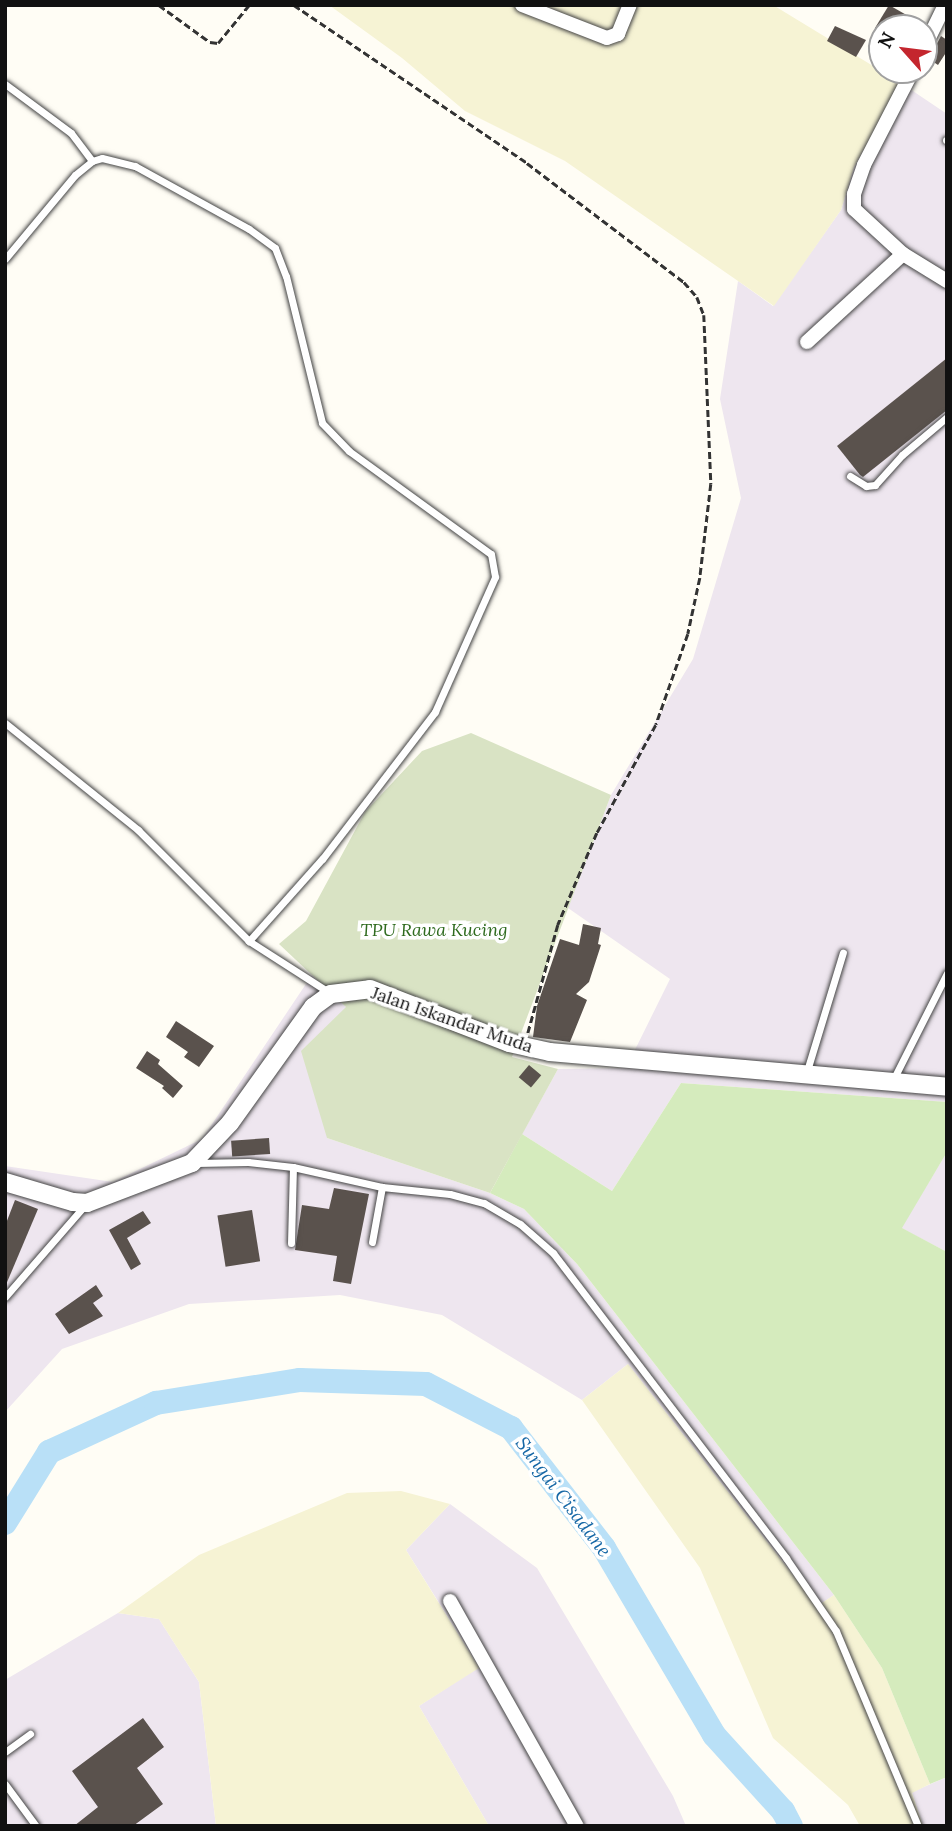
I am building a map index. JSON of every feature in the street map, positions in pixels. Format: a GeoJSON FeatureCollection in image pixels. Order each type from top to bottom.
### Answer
{"type":"FeatureCollection","features":[{"type":"Feature","properties":{"kind":"street"},"geometry":{"type":"LineString","coordinates":[[522,5],[607,38],[618,34],[630,5]]}},
{"type":"Feature","properties":{"kind":"street"},"geometry":{"type":"LineString","coordinates":[[907,84],[864,165],[854,194],[854,209],[903,254],[947,281]]}},
{"type":"Feature","properties":{"kind":"street"},"geometry":{"type":"LineString","coordinates":[[807,342],[903,254]]}},
{"type":"Feature","properties":{"kind":"street","name":"Jalan Iskandar Muda"},"geometry":{"type":"LineString","coordinates":[[331,994],[370,989],[524,1046],[594,1058],[947,1087]]}},
{"type":"Feature","properties":{"kind":"street"},"geometry":{"type":"LineString","coordinates":[[5,1182],[73,1202],[87,1203],[192,1163],[230,1123],[313,1007],[331,994]]}},
{"type":"Feature","properties":{"kind":"street"},"geometry":{"type":"LineString","coordinates":[[450,1601],[573,1825]]}},
{"type":"Feature","properties":{"kind":"lane"},"geometry":{"type":"LineString","coordinates":[[5,85],[71,133],[92,161]]}},
{"type":"Feature","properties":{"kind":"lane"},"geometry":{"type":"LineString","coordinates":[[5,259],[75,175],[92,161],[102,158],[135,166],[249,229],[275,248],[286,276],[322,423],[349,451],[491,554],[495,577],[435,712],[323,859],[249,941]]}},
{"type":"Feature","properties":{"kind":"lane"},"geometry":{"type":"LineString","coordinates":[[850,476],[866,486],[876,485],[902,455],[947,417]]}},
{"type":"Feature","properties":{"kind":"lane"},"geometry":{"type":"LineString","coordinates":[[5,723],[138,830],[249,941],[331,994]]}},
{"type":"Feature","properties":{"kind":"lane"},"geometry":{"type":"LineString","coordinates":[[806,1074],[843,952]]}},
{"type":"Feature","properties":{"kind":"lane"},"geometry":{"type":"LineString","coordinates":[[892,1081],[947,973]]}},
{"type":"Feature","properties":{"kind":"lane"},"geometry":{"type":"LineString","coordinates":[[192,1163],[248,1162],[293,1167],[382,1187],[450,1194],[484,1203],[520,1224],[553,1253],[786,1558],[836,1631],[918,1826]]}},
{"type":"Feature","properties":{"kind":"lane"},"geometry":{"type":"LineString","coordinates":[[292,1243],[293,1167]]}},
{"type":"Feature","properties":{"kind":"lane"},"geometry":{"type":"LineString","coordinates":[[372,1242],[382,1187]]}},
{"type":"Feature","properties":{"kind":"lane"},"geometry":{"type":"LineString","coordinates":[[5,1297],[87,1203]]}},
{"type":"Feature","properties":{"kind":"lane"},"geometry":{"type":"LineString","coordinates":[[5,1752],[30,1734]]}},
{"type":"Feature","properties":{"kind":"lane"},"geometry":{"type":"LineString","coordinates":[[5,1784],[36,1826]]}},
{"type":"Feature","properties":{"kind":"path"},"geometry":{"type":"LineString","coordinates":[[159,5],[210,43],[218,43],[249,5]]}},
{"type":"Feature","properties":{"kind":"path"},"geometry":{"type":"LineString","coordinates":[[294,5],[538,171],[684,282],[696,297],[704,315],[711,484],[700,578],[688,634],[656,725],[597,832],[558,925],[524,1046]]}},
{"type":"Feature","properties":{"kind":"shaded area"},"geometry":{"type":"Polygon","coordinates":[[[329,5],[773,5],[868,63],[868,84],[900,84],[854,167],[841,210],[774,306],[565,161],[465,111],[402,58],[329,5]]]}},
{"type":"Feature","properties":{"kind":"shaded area"},"geometry":{"type":"Polygon","coordinates":[[[900,84],[947,114],[947,1102],[681,1083],[612,1191],[522,1134],[558,1069],[626,1068],[670,979],[568,908],[611,795],[693,659],[741,498],[720,399],[738,281],[773,306],[841,210],[854,167],[900,84]]]}},
{"type":"Feature","properties":{"kind":"shaded area"},"geometry":{"type":"Polygon","coordinates":[[[312,975],[346,1007],[327,1138],[490,1193],[524,1209],[577,1264],[834,1595],[818,1606],[628,1364],[582,1400],[442,1315],[340,1295],[189,1304],[62,1349],[5,1412],[5,1166],[113,1182],[202,1139],[312,975]]]}},
{"type":"Feature","properties":{"kind":"shaded area"},"geometry":{"type":"Polygon","coordinates":[[[947,1152],[947,1252],[901,1228],[947,1152]]]}},
{"type":"Feature","properties":{"kind":"shaded area"},"geometry":{"type":"Polygon","coordinates":[[[628,1364],[817,1606],[834,1595],[882,1668],[930,1784],[912,1793],[923,1826],[860,1826],[848,1805],[773,1738],[700,1568],[582,1400],[628,1364]]]}},
{"type":"Feature","properties":{"kind":"shaded area"},"geometry":{"type":"Polygon","coordinates":[[[401,1491],[450,1504],[406,1550],[479,1668],[419,1706],[489,1826],[216,1826],[199,1682],[159,1619],[118,1613],[199,1555],[347,1493],[401,1491]]]}},
{"type":"Feature","properties":{"kind":"shaded area"},"geometry":{"type":"Polygon","coordinates":[[[450,1504],[537,1568],[673,1796],[686,1826],[489,1826],[419,1706],[479,1667],[406,1550],[450,1504]]]}},
{"type":"Feature","properties":{"kind":"shaded area"},"geometry":{"type":"Polygon","coordinates":[[[118,1613],[159,1619],[199,1682],[216,1826],[5,1826],[5,1680],[118,1613]]]}},
{"type":"Feature","properties":{"kind":"shaded area"},"geometry":{"type":"Polygon","coordinates":[[[947,1777],[947,1826],[923,1826],[912,1792],[947,1777]]]}},
{"type":"Feature","properties":{"kind":"green space","name":"TPU Rawa Kucing"},"geometry":{"type":"Polygon","coordinates":[[[471,733],[611,795],[512,1057],[558,1069],[490,1193],[327,1138],[301,1051],[346,1007],[279,944],[306,921],[365,812],[422,751],[471,733]]]}},
{"type":"Feature","properties":{"kind":"green space"},"geometry":{"type":"Polygon","coordinates":[[[681,1083],[947,1102],[947,1152],[902,1228],[947,1252],[947,1777],[930,1784],[882,1668],[834,1595],[577,1264],[524,1209],[490,1193],[522,1134],[612,1191],[681,1083]]]}},
{"type":"Feature","properties":{"kind":"building"},"geometry":{"type":"Polygon","coordinates":[[[889,5],[905,14],[884,14],[889,5]]]}},
{"type":"Feature","properties":{"kind":"building"},"geometry":{"type":"Polygon","coordinates":[[[835,26],[866,40],[856,57],[827,41],[835,26]]]}},
{"type":"Feature","properties":{"kind":"building"},"geometry":{"type":"Polygon","coordinates":[[[941,36],[947,40],[947,51],[938,65],[938,42],[941,36]]]}},
{"type":"Feature","properties":{"kind":"building"},"geometry":{"type":"Polygon","coordinates":[[[947,358],[947,410],[863,477],[860,475],[837,446],[947,358]]]}},
{"type":"Feature","properties":{"kind":"building"},"geometry":{"type":"Polygon","coordinates":[[[583,924],[601,928],[598,944],[601,945],[589,982],[576,994],[587,1000],[570,1042],[533,1037],[537,1006],[560,939],[579,945],[583,924]]]}},
{"type":"Feature","properties":{"kind":"building"},"geometry":{"type":"Polygon","coordinates":[[[176,1021],[214,1046],[199,1067],[184,1057],[188,1052],[166,1037],[176,1021]]]}},
{"type":"Feature","properties":{"kind":"building"},"geometry":{"type":"Polygon","coordinates":[[[147,1051],[160,1060],[158,1064],[183,1086],[173,1098],[162,1088],[164,1086],[136,1068],[147,1051]]]}},
{"type":"Feature","properties":{"kind":"building"},"geometry":{"type":"Polygon","coordinates":[[[529,1065],[541,1075],[531,1088],[519,1077],[529,1065]]]}},
{"type":"Feature","properties":{"kind":"building"},"geometry":{"type":"Polygon","coordinates":[[[269,1138],[270,1154],[232,1157],[231,1141],[269,1138]]]}},
{"type":"Feature","properties":{"kind":"building"},"geometry":{"type":"Polygon","coordinates":[[[334,1188],[369,1194],[351,1284],[333,1281],[337,1256],[295,1250],[302,1205],[329,1209],[334,1188]]]}},
{"type":"Feature","properties":{"kind":"building"},"geometry":{"type":"Polygon","coordinates":[[[15,1200],[38,1209],[5,1287],[5,1226],[15,1200]]]}},
{"type":"Feature","properties":{"kind":"building"},"geometry":{"type":"Polygon","coordinates":[[[252,1210],[260,1261],[226,1267],[217,1215],[252,1210]]]}},
{"type":"Feature","properties":{"kind":"building"},"geometry":{"type":"Polygon","coordinates":[[[143,1211],[151,1223],[127,1238],[141,1264],[131,1270],[109,1230],[143,1211]]]}},
{"type":"Feature","properties":{"kind":"building"},"geometry":{"type":"Polygon","coordinates":[[[96,1285],[103,1296],[93,1303],[103,1316],[69,1334],[55,1314],[96,1285]]]}},
{"type":"Feature","properties":{"kind":"building"},"geometry":{"type":"Polygon","coordinates":[[[143,1718],[164,1747],[137,1768],[163,1804],[133,1826],[74,1826],[98,1807],[72,1771],[143,1718]]]}},
{"type":"Feature","properties":{"kind":"waterway","name":"Sungai Cisadane"},"geometry":{"type":"LineString","coordinates":[[5,1523],[49,1452],[156,1403],[300,1380],[426,1384],[511,1428],[604,1548],[714,1735],[783,1811],[791,1826]]}}]}
